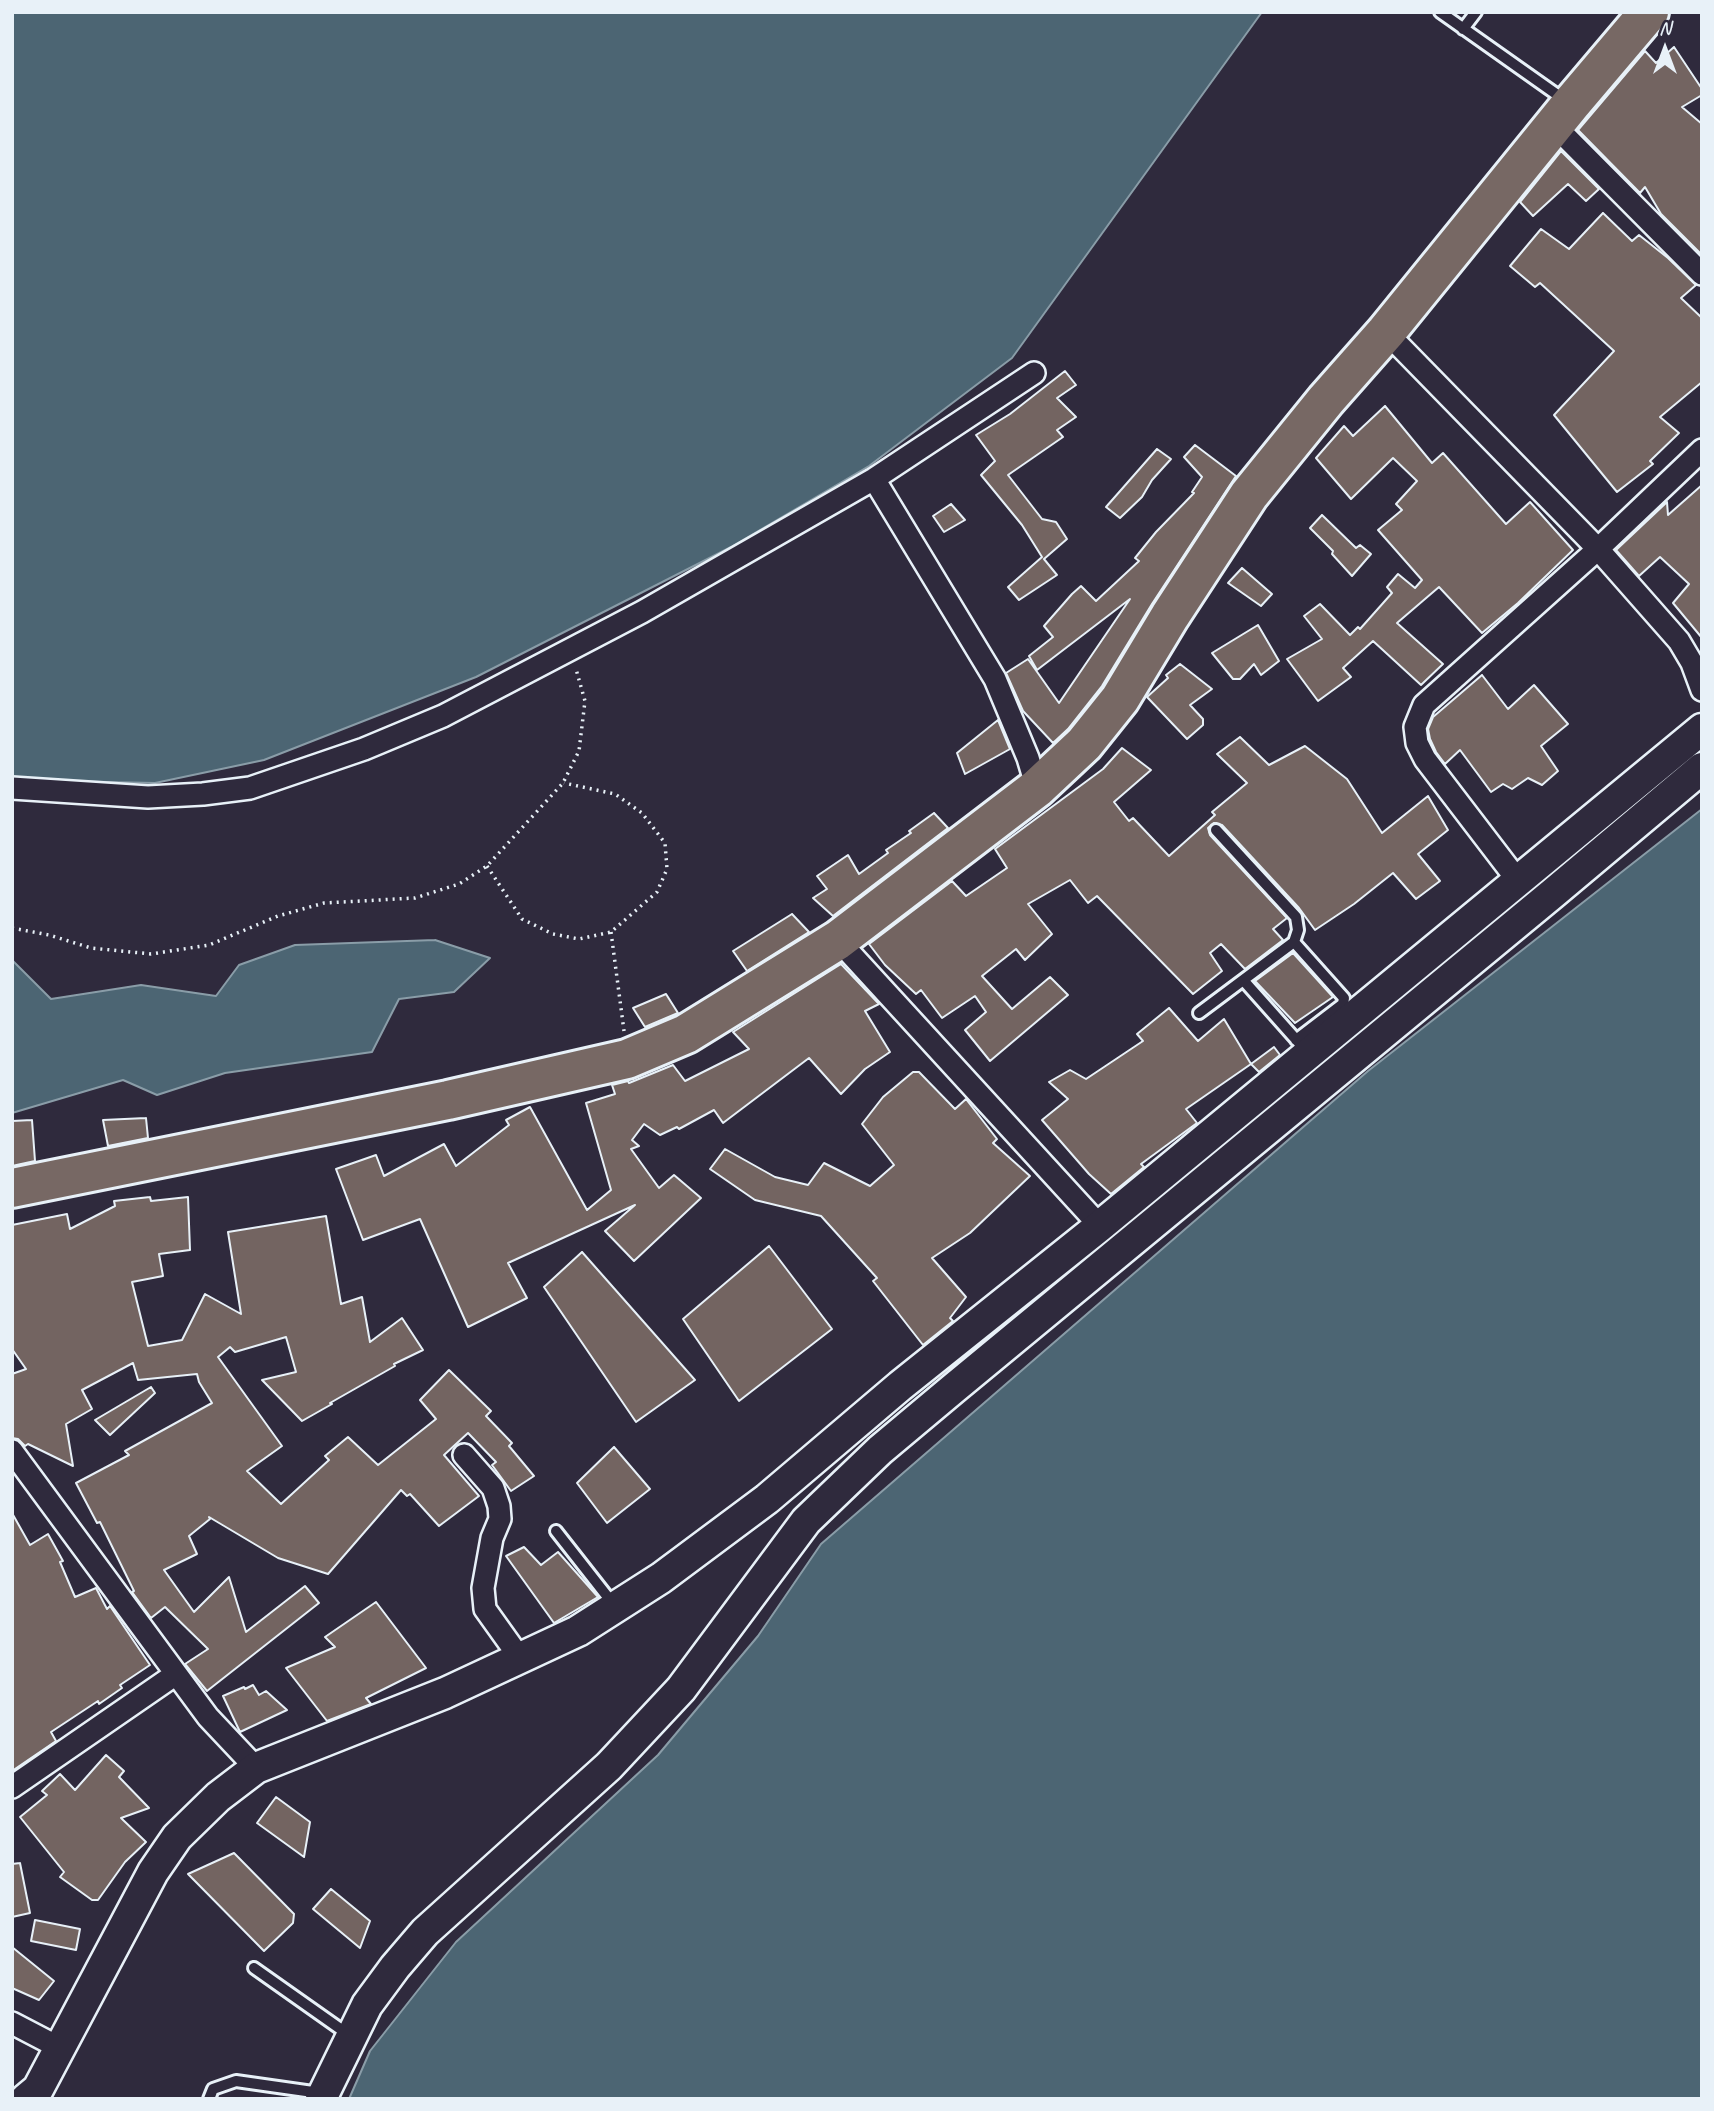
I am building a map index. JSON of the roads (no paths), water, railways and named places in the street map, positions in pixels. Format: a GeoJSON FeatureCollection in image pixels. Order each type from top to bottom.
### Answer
{"type":"FeatureCollection","features":[{"type":"Feature","properties":{"kind":"highway"},"geometry":{"type":"LineString","coordinates":[[12,1188],[448,1100],[627,1059],[686,1034],[838,940],[1037,788],[1084,744],[1120,699],[1170,616],[1249,495],[1649,12]]}},
{"type":"Feature","properties":{"kind":"street"},"geometry":{"type":"LineString","coordinates":[[1563,115],[1702,274]]}},
{"type":"Feature","properties":{"kind":"street"},"geometry":{"type":"LineString","coordinates":[[1386,332],[1598,549],[1679,641],[1692,663],[1702,690]]}},
{"type":"Feature","properties":{"kind":"street"},"geometry":{"type":"LineString","coordinates":[[12,788],[148,797],[250,788],[310,769],[443,716],[642,612],[874,479],[1034,373]]}},
{"type":"Feature","properties":{"kind":"street"},"geometry":{"type":"LineString","coordinates":[[1519,881],[1425,760],[1417,743],[1415,727],[1424,705],[1598,549],[1702,450]]}},
{"type":"Feature","properties":{"kind":"street"},"geometry":{"type":"LineString","coordinates":[[874,479],[995,679],[1028,758],[1037,788]]}},
{"type":"Feature","properties":{"kind":"street"},"geometry":{"type":"LineString","coordinates":[[26,2099],[38,2089],[153,1872],[177,1837],[218,1797],[256,1769],[445,1693],[578,1632],[661,1578],[767,1499],[900,1386],[1100,1226],[1344,1013],[1519,881],[1702,729]]}},
{"type":"Feature","properties":{"kind":"street"},"geometry":{"type":"LineString","coordinates":[[322,2096],[368,2005],[425,1932],[609,1766],[681,1689],[797,1530],[891,1441],[1702,768]]}},
{"type":"Feature","properties":{"kind":"street"},"geometry":{"type":"LineString","coordinates":[[838,940],[1100,1226]]}},
{"type":"Feature","properties":{"kind":"street"},"geometry":{"type":"LineString","coordinates":[[1301,1052],[1320,1084]]}},
{"type":"Feature","properties":{"kind":"street"},"geometry":{"type":"LineString","coordinates":[[12,1451],[19,1475],[215,1725],[256,1769]]}},
{"type":"Feature","properties":{"kind":"street"},"geometry":{"type":"LineString","coordinates":[[464,1455],[494,1488],[499,1506],[500,1519],[492,1538],[482,1588],[485,1609],[520,1658]]}},
{"type":"Feature","properties":{"kind":"street"},"geometry":{"type":"LineString","coordinates":[[767,1499],[776,1517],[786,1526],[797,1530]]}},
{"type":"Feature","properties":{"kind":"street"},"geometry":{"type":"LineString","coordinates":[[12,1787],[176,1674]]}},
{"type":"Feature","properties":{"kind":"street"},"geometry":{"type":"LineString","coordinates":[[12,2023],[60,2048]]}},
{"type":"Feature","properties":{"kind":"lane"},"geometry":{"type":"LineString","coordinates":[[1440,12],[1464,29],[1563,115]]}},
{"type":"Feature","properties":{"kind":"lane"},"geometry":{"type":"LineString","coordinates":[[1464,29],[1476,12]]}},
{"type":"Feature","properties":{"kind":"lane"},"geometry":{"type":"LineString","coordinates":[[1199,1013],[1294,942],[1298,930],[1296,917],[1216,830]]}},
{"type":"Feature","properties":{"kind":"lane"},"geometry":{"type":"LineString","coordinates":[[1294,942],[1342,993],[1344,1013]]}},
{"type":"Feature","properties":{"kind":"lane"},"geometry":{"type":"LineString","coordinates":[[1244,981],[1301,1052]]}},
{"type":"Feature","properties":{"kind":"lane"},"geometry":{"type":"LineString","coordinates":[[556,1531],[615,1607]]}},
{"type":"Feature","properties":{"kind":"lane"},"geometry":{"type":"LineString","coordinates":[[254,1968],[351,2037]]}},
{"type":"Feature","properties":{"kind":"lane"},"geometry":{"type":"LineString","coordinates":[[209,2099],[214,2089],[227,2082],[236,2081],[322,2096]]}},
{"type":"Feature","properties":{"kind":"water"},"geometry":{"type":"Polygon","coordinates":[[[12,12],[1262,12],[1012,358],[869,466],[731,547],[476,677],[264,760],[155,783],[12,780],[12,12]]]}},
{"type":"Feature","properties":{"kind":"water"},"geometry":{"type":"Polygon","coordinates":[[[1702,809],[1702,2099],[349,2099],[370,2051],[456,1942],[658,1755],[758,1636],[821,1544],[1368,1071],[1702,809]]]}},
{"type":"Feature","properties":{"kind":"water"},"geometry":{"type":"Polygon","coordinates":[[[435,940],[490,958],[454,992],[399,999],[372,1052],[225,1073],[157,1095],[123,1080],[12,1113],[12,960],[51,999],[141,985],[216,996],[239,965],[295,945],[435,940]]]}}]}
